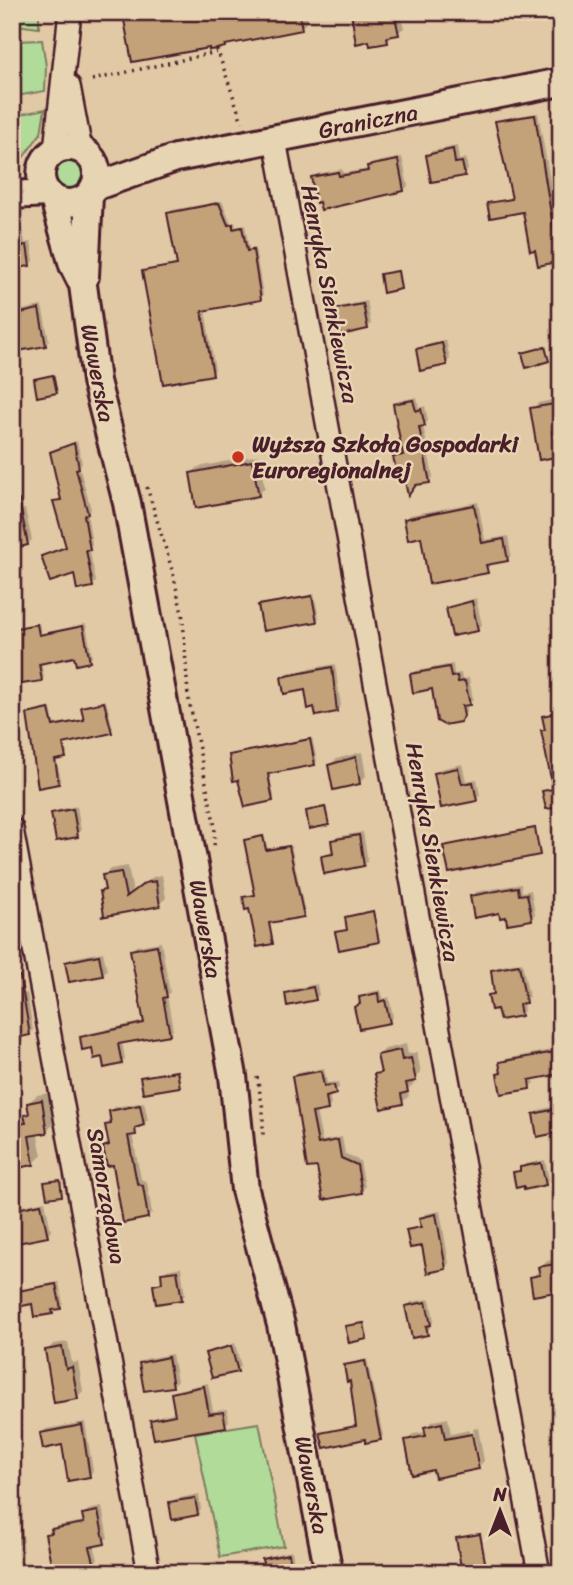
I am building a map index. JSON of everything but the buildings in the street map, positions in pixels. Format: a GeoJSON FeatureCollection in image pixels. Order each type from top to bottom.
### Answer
{"type":"FeatureCollection","features":[{"type":"Feature","properties":{"kind":"street","name":"Wawerska"},"geometry":{"type":"LineString","coordinates":[[70,12],[62,170],[83,285],[96,381],[129,517],[223,1021],[233,1076],[245,1190],[281,1325],[329,1573]]}},
{"type":"Feature","properties":{"kind":"street","name":"Graniczna"},"geometry":{"type":"LineString","coordinates":[[12,180],[62,170],[176,158],[561,82]]}},
{"type":"Feature","properties":{"kind":"street","name":"Henryka Sienkiewicza"},"geometry":{"type":"LineString","coordinates":[[275,140],[539,1573]]}},
{"type":"Feature","properties":{"kind":"street","name":"Graniczna"},"geometry":{"type":"LineString","coordinates":[[62,170],[72,203],[92,191],[176,158]]}},
{"type":"Feature","properties":{"kind":"street","name":"Wawerska"},"geometry":{"type":"LineString","coordinates":[[62,170],[97,177],[92,191],[83,285]]}},
{"type":"Feature","properties":{"kind":"street","name":"Graniczna"},"geometry":{"type":"LineString","coordinates":[[12,195],[62,170]]}},
{"type":"Feature","properties":{"kind":"street","name":"Samorządowa"},"geometry":{"type":"LineString","coordinates":[[12,830],[149,1573]]}},
{"type":"Feature","properties":{"kind":"path"},"geometry":{"type":"LineString","coordinates":[[92,80],[184,62],[217,50],[242,122]]}},
{"type":"Feature","properties":{"kind":"green space"},"geometry":{"type":"Polygon","coordinates":[[[18,12],[39,12],[39,28],[16,25],[18,12]]]}},
{"type":"Feature","properties":{"kind":"green space"},"geometry":{"type":"Polygon","coordinates":[[[42,40],[46,66],[45,91],[16,96],[16,41],[42,40]]]}},
{"type":"Feature","properties":{"kind":"green space"},"geometry":{"type":"Polygon","coordinates":[[[45,109],[41,133],[22,159],[18,115],[45,109]]]}},
{"type":"Feature","properties":{"kind":"green space"},"geometry":{"type":"Polygon","coordinates":[[[68,157],[81,163],[87,176],[81,189],[68,195],[55,189],[49,176],[55,163],[68,157]]]}},
{"type":"Feature","properties":{"kind":"green space"},"geometry":{"type":"Polygon","coordinates":[[[259,1423],[284,1546],[220,1557],[195,1433],[259,1423]]]}},
{"type":"Feature","properties":{"kind":"place","name":"Wyższa Szkoła Gospodarki Euroregionalnej"},"geometry":{"type":"Point","coordinates":[238,457]}}]}
